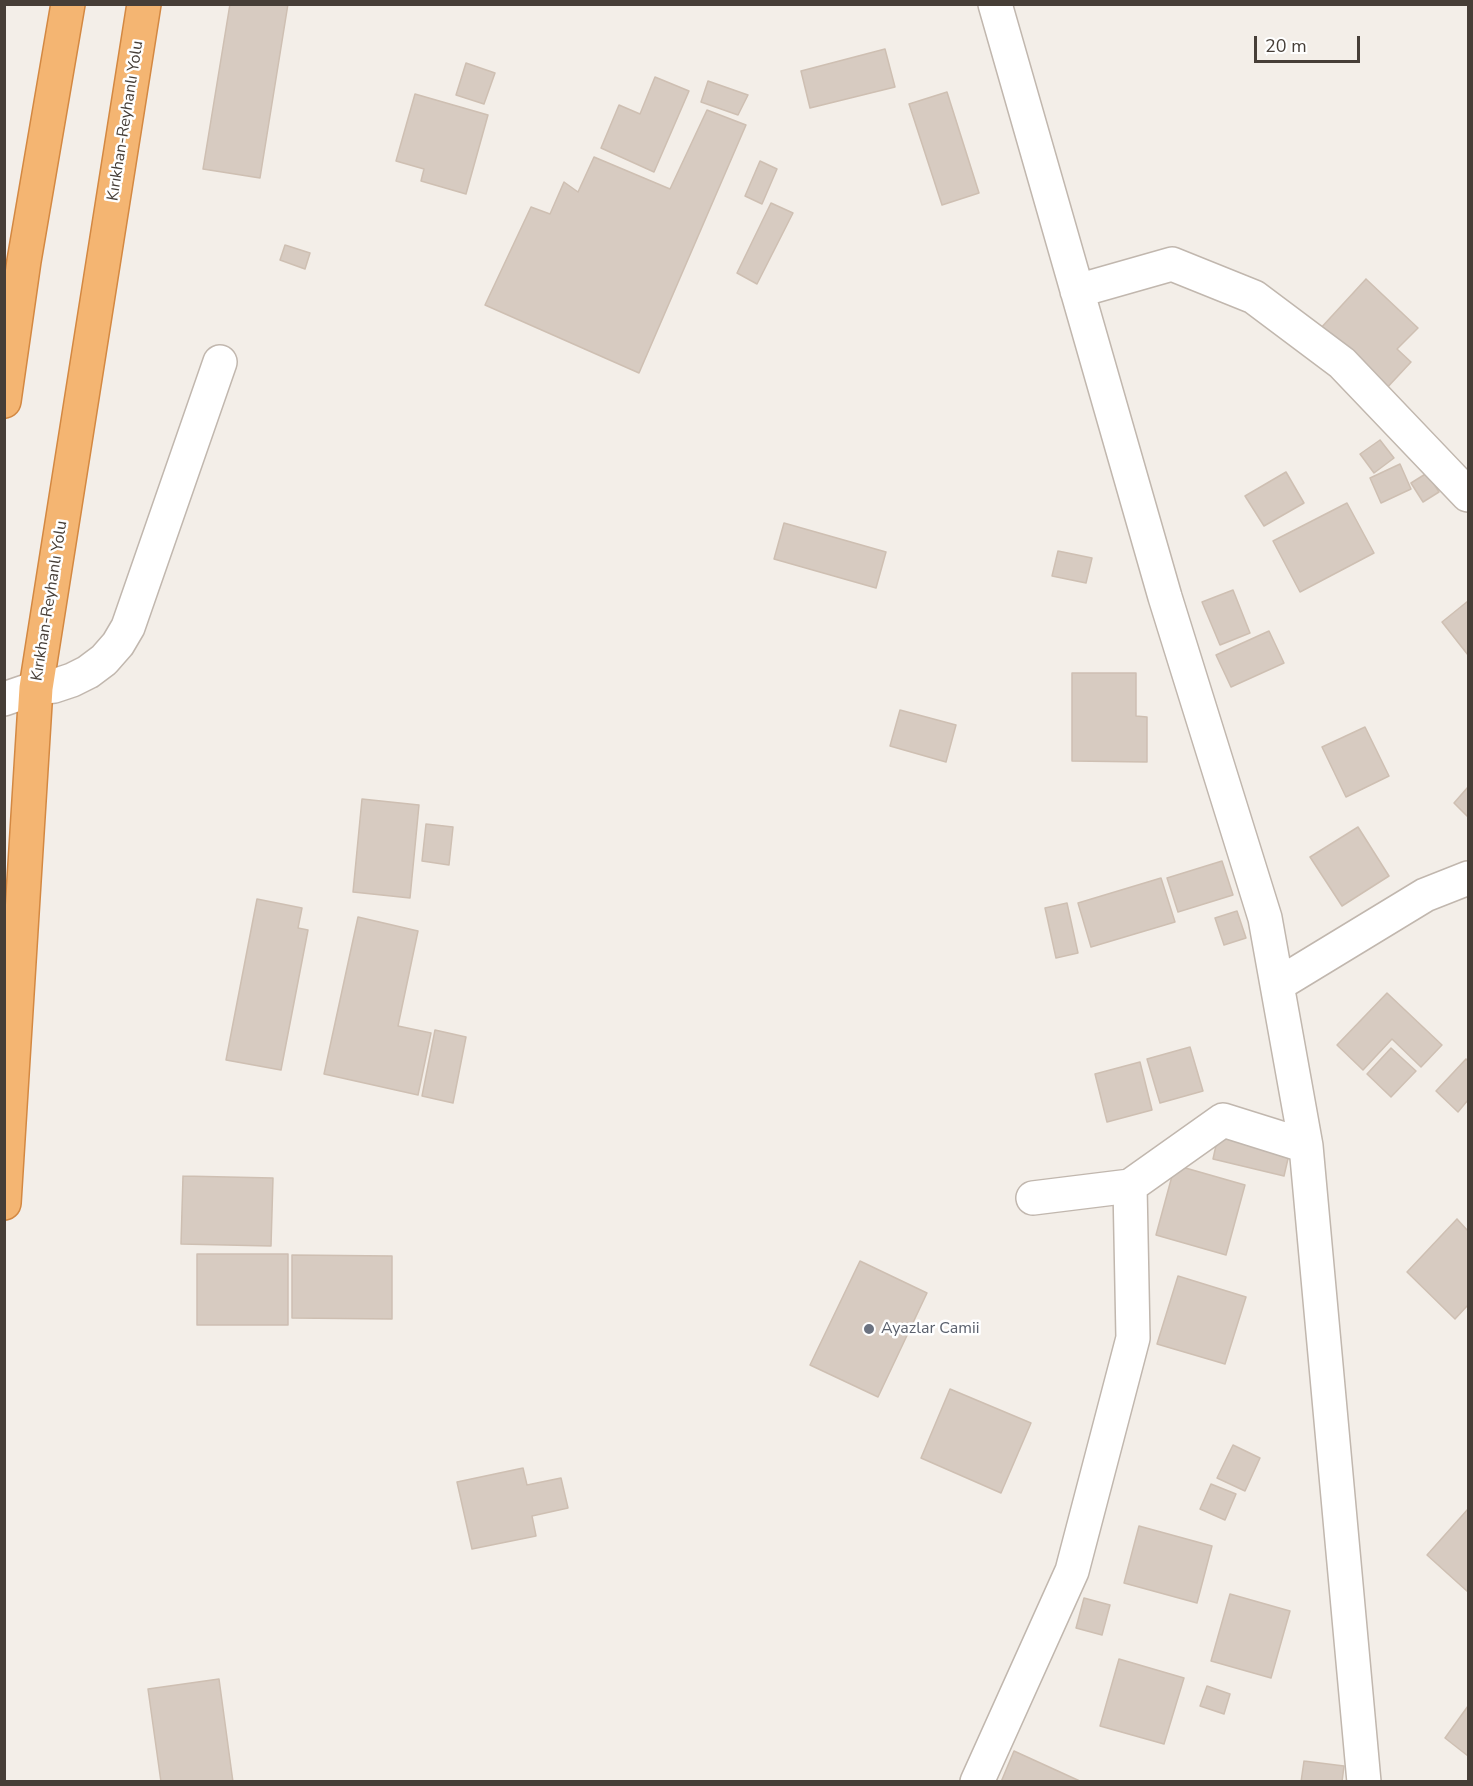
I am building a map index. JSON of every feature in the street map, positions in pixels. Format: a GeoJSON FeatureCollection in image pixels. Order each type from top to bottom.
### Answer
{"type":"FeatureCollection","features":[{"type":"Feature","properties":{"kind":"highway"},"geometry":{"type":"LineString","coordinates":[[4,400],[24,261],[68,4]]}},
{"type":"Feature","properties":{"kind":"highway","name":"Kırıkhan-Reyhanlı Yolu"},"geometry":{"type":"LineString","coordinates":[[4,1203],[36,688],[144,4]]}},
{"type":"Feature","properties":{"kind":"street"},"geometry":{"type":"LineString","coordinates":[[995,4],[1165,597],[1264,918],[1306,1146],[1364,1782]]}},
{"type":"Feature","properties":{"kind":"street"},"geometry":{"type":"LineString","coordinates":[[1077,291],[1172,264],[1254,297],[1342,363],[1468,495]]}},
{"type":"Feature","properties":{"kind":"street"},"geometry":{"type":"LineString","coordinates":[[4,699],[36,688],[54,686],[88,672],[104,660],[118,644],[128,627],[220,362]]}},
{"type":"Feature","properties":{"kind":"street"},"geometry":{"type":"LineString","coordinates":[[1277,985],[1425,895],[1468,878]]}},
{"type":"Feature","properties":{"kind":"street"},"geometry":{"type":"LineString","coordinates":[[1033,1198],[1130,1186],[1223,1120],[1306,1146]]}},
{"type":"Feature","properties":{"kind":"street"},"geometry":{"type":"LineString","coordinates":[[977,1782],[1072,1571],[1133,1338],[1130,1186]]}},
{"type":"Feature","properties":{"kind":"building"},"geometry":{"type":"Polygon","coordinates":[[[230,4],[288,4],[260,178],[203,169],[230,4]]]}},
{"type":"Feature","properties":{"kind":"building"},"geometry":{"type":"Polygon","coordinates":[[[885,49],[895,87],[810,108],[801,71],[885,49]]]}},
{"type":"Feature","properties":{"kind":"building"},"geometry":{"type":"Polygon","coordinates":[[[466,63],[495,73],[484,104],[456,95],[466,63]]]}},
{"type":"Feature","properties":{"kind":"building"},"geometry":{"type":"Polygon","coordinates":[[[655,77],[689,91],[654,172],[601,148],[619,105],[640,114],[655,77]]]}},
{"type":"Feature","properties":{"kind":"building"},"geometry":{"type":"Polygon","coordinates":[[[708,81],[748,95],[738,115],[701,102],[708,81]]]}},
{"type":"Feature","properties":{"kind":"building"},"geometry":{"type":"Polygon","coordinates":[[[947,92],[979,193],[942,205],[909,104],[947,92]]]}},
{"type":"Feature","properties":{"kind":"building"},"geometry":{"type":"Polygon","coordinates":[[[415,94],[488,115],[466,194],[421,181],[424,169],[396,161],[415,94]]]}},
{"type":"Feature","properties":{"kind":"building"},"geometry":{"type":"Polygon","coordinates":[[[707,110],[746,125],[639,373],[485,305],[531,207],[550,214],[564,182],[578,192],[594,157],[670,189],[707,110]]]}},
{"type":"Feature","properties":{"kind":"building"},"geometry":{"type":"Polygon","coordinates":[[[760,161],[777,169],[762,204],[745,196],[760,161]]]}},
{"type":"Feature","properties":{"kind":"building"},"geometry":{"type":"Polygon","coordinates":[[[771,203],[793,213],[757,284],[737,273],[771,203]]]}},
{"type":"Feature","properties":{"kind":"building"},"geometry":{"type":"Polygon","coordinates":[[[285,245],[310,253],[305,269],[280,260],[285,245]]]}},
{"type":"Feature","properties":{"kind":"building"},"geometry":{"type":"Polygon","coordinates":[[[1366,279],[1418,328],[1397,349],[1411,362],[1384,391],[1319,330],[1366,279]]]}},
{"type":"Feature","properties":{"kind":"building"},"geometry":{"type":"Polygon","coordinates":[[[1380,440],[1394,458],[1374,473],[1360,454],[1380,440]]]}},
{"type":"Feature","properties":{"kind":"building"},"geometry":{"type":"Polygon","coordinates":[[[1400,464],[1411,489],[1381,503],[1370,478],[1400,464]]]}},
{"type":"Feature","properties":{"kind":"building"},"geometry":{"type":"Polygon","coordinates":[[[1286,472],[1304,503],[1264,526],[1245,496],[1286,472]]]}},
{"type":"Feature","properties":{"kind":"building"},"geometry":{"type":"Polygon","coordinates":[[[1427,473],[1439,492],[1423,502],[1411,483],[1427,473]]]}},
{"type":"Feature","properties":{"kind":"building"},"geometry":{"type":"Polygon","coordinates":[[[1347,503],[1374,553],[1300,592],[1273,541],[1347,503]]]}},
{"type":"Feature","properties":{"kind":"building"},"geometry":{"type":"Polygon","coordinates":[[[784,523],[886,552],[876,588],[774,559],[784,523]]]}},
{"type":"Feature","properties":{"kind":"building"},"geometry":{"type":"Polygon","coordinates":[[[1058,551],[1092,558],[1086,583],[1052,576],[1058,551]]]}},
{"type":"Feature","properties":{"kind":"building"},"geometry":{"type":"Polygon","coordinates":[[[1233,590],[1250,633],[1220,645],[1202,602],[1233,590]]]}},
{"type":"Feature","properties":{"kind":"building"},"geometry":{"type":"Polygon","coordinates":[[[1468,601],[1468,655],[1442,622],[1468,601]]]}},
{"type":"Feature","properties":{"kind":"building"},"geometry":{"type":"Polygon","coordinates":[[[1269,631],[1284,663],[1231,687],[1216,655],[1269,631]]]}},
{"type":"Feature","properties":{"kind":"building"},"geometry":{"type":"Polygon","coordinates":[[[1072,673],[1136,673],[1136,716],[1147,717],[1147,762],[1072,761],[1072,673]]]}},
{"type":"Feature","properties":{"kind":"building"},"geometry":{"type":"Polygon","coordinates":[[[900,710],[956,725],[946,762],[890,746],[900,710]]]}},
{"type":"Feature","properties":{"kind":"building"},"geometry":{"type":"Polygon","coordinates":[[[1365,727],[1389,776],[1346,797],[1322,747],[1365,727]]]}},
{"type":"Feature","properties":{"kind":"building"},"geometry":{"type":"Polygon","coordinates":[[[1468,787],[1468,817],[1454,803],[1468,787]]]}},
{"type":"Feature","properties":{"kind":"building"},"geometry":{"type":"Polygon","coordinates":[[[362,799],[419,805],[410,898],[353,892],[362,799]]]}},
{"type":"Feature","properties":{"kind":"building"},"geometry":{"type":"Polygon","coordinates":[[[426,824],[453,827],[449,865],[422,861],[426,824]]]}},
{"type":"Feature","properties":{"kind":"building"},"geometry":{"type":"Polygon","coordinates":[[[1358,827],[1389,876],[1342,906],[1310,857],[1358,827]]]}},
{"type":"Feature","properties":{"kind":"building"},"geometry":{"type":"Polygon","coordinates":[[[1222,861],[1233,895],[1178,912],[1167,878],[1222,861]]]}},
{"type":"Feature","properties":{"kind":"building"},"geometry":{"type":"Polygon","coordinates":[[[1161,878],[1175,922],[1091,947],[1078,903],[1161,878]]]}},
{"type":"Feature","properties":{"kind":"building"},"geometry":{"type":"Polygon","coordinates":[[[257,899],[302,908],[298,928],[308,930],[281,1070],[226,1060],[257,899]]]}},
{"type":"Feature","properties":{"kind":"building"},"geometry":{"type":"Polygon","coordinates":[[[1067,903],[1078,953],[1056,958],[1045,908],[1067,903]]]}},
{"type":"Feature","properties":{"kind":"building"},"geometry":{"type":"Polygon","coordinates":[[[1237,911],[1246,938],[1224,945],[1215,918],[1237,911]]]}},
{"type":"Feature","properties":{"kind":"building"},"geometry":{"type":"Polygon","coordinates":[[[358,917],[418,931],[398,1026],[431,1033],[418,1095],[324,1074],[358,917]]]}},
{"type":"Feature","properties":{"kind":"building"},"geometry":{"type":"Polygon","coordinates":[[[1387,993],[1442,1045],[1421,1067],[1392,1039],[1363,1070],[1337,1045],[1387,993]]]}},
{"type":"Feature","properties":{"kind":"building"},"geometry":{"type":"Polygon","coordinates":[[[435,1030],[466,1037],[453,1103],[422,1096],[435,1030]]]}},
{"type":"Feature","properties":{"kind":"building"},"geometry":{"type":"Polygon","coordinates":[[[1190,1047],[1203,1091],[1160,1103],[1147,1059],[1190,1047]]]}},
{"type":"Feature","properties":{"kind":"building"},"geometry":{"type":"Polygon","coordinates":[[[1391,1048],[1416,1071],[1391,1097],[1367,1074],[1391,1048]]]}},
{"type":"Feature","properties":{"kind":"building"},"geometry":{"type":"Polygon","coordinates":[[[1466,1059],[1468,1061],[1468,1100],[1458,1112],[1436,1091],[1466,1059]]]}},
{"type":"Feature","properties":{"kind":"building"},"geometry":{"type":"Polygon","coordinates":[[[1140,1062],[1152,1110],[1107,1122],[1095,1074],[1140,1062]]]}},
{"type":"Feature","properties":{"kind":"building"},"geometry":{"type":"Polygon","coordinates":[[[1219,1132],[1290,1150],[1284,1176],[1213,1159],[1219,1132]]]}},
{"type":"Feature","properties":{"kind":"building"},"geometry":{"type":"Polygon","coordinates":[[[1175,1165],[1245,1185],[1226,1255],[1156,1235],[1175,1165]]]}},
{"type":"Feature","properties":{"kind":"building"},"geometry":{"type":"Polygon","coordinates":[[[183,1176],[273,1178],[271,1246],[181,1244],[183,1176]]]}},
{"type":"Feature","properties":{"kind":"building"},"geometry":{"type":"Polygon","coordinates":[[[1457,1219],[1468,1231],[1468,1305],[1455,1319],[1407,1272],[1457,1219]]]}},
{"type":"Feature","properties":{"kind":"building"},"geometry":{"type":"Polygon","coordinates":[[[197,1254],[288,1254],[288,1325],[197,1325],[197,1254]]]}},
{"type":"Feature","properties":{"kind":"building"},"geometry":{"type":"Polygon","coordinates":[[[292,1255],[392,1256],[392,1319],[292,1318],[292,1255]]]}},
{"type":"Feature","properties":{"kind":"building","name":"Ayazlar Camii"},"geometry":{"type":"Polygon","coordinates":[[[860,1261],[927,1293],[878,1397],[810,1365],[860,1261]]]}},
{"type":"Feature","properties":{"kind":"building"},"geometry":{"type":"Polygon","coordinates":[[[1178,1276],[1246,1297],[1225,1364],[1157,1344],[1178,1276]]]}},
{"type":"Feature","properties":{"kind":"building"},"geometry":{"type":"Polygon","coordinates":[[[950,1389],[1031,1423],[1001,1493],[921,1458],[950,1389]]]}},
{"type":"Feature","properties":{"kind":"building"},"geometry":{"type":"Polygon","coordinates":[[[1233,1445],[1260,1458],[1245,1491],[1217,1478],[1233,1445]]]}},
{"type":"Feature","properties":{"kind":"building"},"geometry":{"type":"Polygon","coordinates":[[[523,1468],[527,1485],[561,1478],[568,1508],[532,1516],[536,1536],[472,1549],[457,1482],[523,1468]]]}},
{"type":"Feature","properties":{"kind":"building"},"geometry":{"type":"Polygon","coordinates":[[[1211,1484],[1236,1494],[1225,1520],[1200,1509],[1211,1484]]]}},
{"type":"Feature","properties":{"kind":"building"},"geometry":{"type":"Polygon","coordinates":[[[1468,1509],[1468,1592],[1427,1555],[1468,1509]]]}},
{"type":"Feature","properties":{"kind":"building"},"geometry":{"type":"Polygon","coordinates":[[[1139,1526],[1212,1546],[1197,1603],[1124,1583],[1139,1526]]]}},
{"type":"Feature","properties":{"kind":"building"},"geometry":{"type":"Polygon","coordinates":[[[1230,1594],[1290,1611],[1271,1678],[1211,1661],[1230,1594]]]}},
{"type":"Feature","properties":{"kind":"building"},"geometry":{"type":"Polygon","coordinates":[[[1084,1598],[1110,1605],[1102,1635],[1076,1628],[1084,1598]]]}},
{"type":"Feature","properties":{"kind":"building"},"geometry":{"type":"Polygon","coordinates":[[[1119,1659],[1184,1678],[1164,1744],[1100,1726],[1119,1659]]]}},
{"type":"Feature","properties":{"kind":"building"},"geometry":{"type":"Polygon","coordinates":[[[219,1679],[233,1782],[161,1782],[148,1689],[219,1679]]]}},
{"type":"Feature","properties":{"kind":"building"},"geometry":{"type":"Polygon","coordinates":[[[1207,1686],[1230,1694],[1224,1714],[1200,1706],[1207,1686]]]}},
{"type":"Feature","properties":{"kind":"building"},"geometry":{"type":"Polygon","coordinates":[[[1468,1706],[1468,1756],[1445,1738],[1468,1706]]]}},
{"type":"Feature","properties":{"kind":"building"},"geometry":{"type":"Polygon","coordinates":[[[1014,1751],[1082,1782],[1001,1782],[1014,1751]]]}},
{"type":"Feature","properties":{"kind":"building"},"geometry":{"type":"Polygon","coordinates":[[[1304,1761],[1344,1766],[1342,1782],[1301,1782],[1304,1761]]]}},
{"type":"Feature","properties":{"kind":"place","name":"Ayazlar Camii"},"geometry":{"type":"Point","coordinates":[869,1329]}}]}
